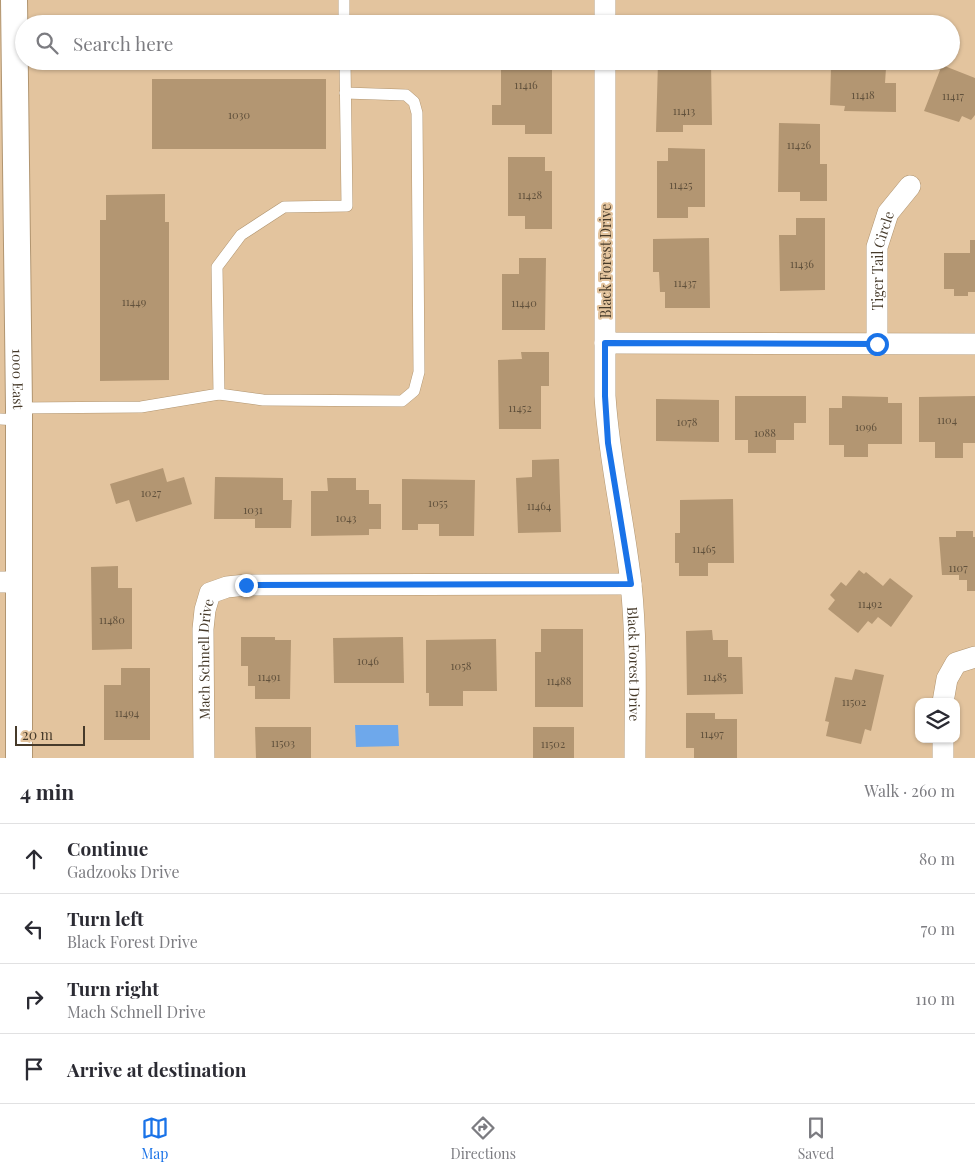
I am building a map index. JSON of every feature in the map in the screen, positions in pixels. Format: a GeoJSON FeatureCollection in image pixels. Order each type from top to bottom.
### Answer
{"type":"FeatureCollection","features":[{"type":"Feature","properties":{"kind":"street","name":"1000 East"},"geometry":{"type":"LineString","coordinates":[[14,0],[12,416],[9,582],[19,758]]}},
{"type":"Feature","properties":{"kind":"street"},"geometry":{"type":"LineString","coordinates":[[605,0],[605,15]]}},
{"type":"Feature","properties":{"kind":"street","name":"Black Forest Drive"},"geometry":{"type":"LineString","coordinates":[[605,70],[605,396],[608,443],[631,584],[635,627],[635,758]]}},
{"type":"Feature","properties":{"kind":"street","name":"Tiger Tail Circle"},"geometry":{"type":"LineString","coordinates":[[877,344],[877,247],[888,213],[910,186]]}},
{"type":"Feature","properties":{"kind":"street"},"geometry":{"type":"LineString","coordinates":[[605,343],[975,344]]}},
{"type":"Feature","properties":{"kind":"street","name":"Mach Schnell Drive"},"geometry":{"type":"LineString","coordinates":[[204,758],[203,629],[205,610],[210,593],[227,587],[246,585],[631,584]]}},
{"type":"Feature","properties":{"kind":"street"},"geometry":{"type":"LineString","coordinates":[[944,698],[947,679],[965,660]]}},
{"type":"Feature","properties":{"kind":"street"},"geometry":{"type":"LineString","coordinates":[[943,743],[943,758]]}},
{"type":"Feature","properties":{"kind":"lane"},"geometry":{"type":"LineString","coordinates":[[344,0],[344,15]]}},
{"type":"Feature","properties":{"kind":"lane"},"geometry":{"type":"LineString","coordinates":[[219,394],[217,267],[241,235],[284,207],[347,206],[345,70]]}},
{"type":"Feature","properties":{"kind":"lane"},"geometry":{"type":"LineString","coordinates":[[12,416],[141,406],[219,394],[263,400],[402,401],[414,391],[419,372],[417,113],[414,102],[406,95],[346,93]]}},
{"type":"Feature","properties":{"kind":"water"},"geometry":{"type":"Polygon","coordinates":[[[355,725],[398,725],[399,746],[356,747],[355,725]]]}},
{"type":"Feature","properties":{"kind":"building"},"geometry":{"type":"Polygon","coordinates":[[[501,70],[552,70],[552,134],[525,134],[525,125],[492,125],[492,105],[501,105],[501,70]]]}},
{"type":"Feature","properties":{"kind":"building"},"geometry":{"type":"Polygon","coordinates":[[[658,70],[711,70],[712,125],[683,125],[683,132],[656,132],[658,70]]]}},
{"type":"Feature","properties":{"kind":"building"},"geometry":{"type":"Polygon","coordinates":[[[831,70],[886,70],[885,83],[896,83],[896,112],[844,111],[845,106],[830,105],[831,70]]]}},
{"type":"Feature","properties":{"kind":"building"},"geometry":{"type":"Polygon","coordinates":[[[940,70],[955,70],[975,78],[975,115],[971,120],[962,116],[959,122],[924,111],[940,70]]]}},
{"type":"Feature","properties":{"kind":"building"},"geometry":{"type":"Polygon","coordinates":[[[152,79],[326,79],[326,149],[152,149],[152,79]]]}},
{"type":"Feature","properties":{"kind":"building"},"geometry":{"type":"Polygon","coordinates":[[[779,123],[820,124],[820,164],[827,164],[827,201],[800,201],[800,192],[778,192],[779,123]]]}},
{"type":"Feature","properties":{"kind":"building"},"geometry":{"type":"Polygon","coordinates":[[[668,148],[705,149],[705,207],[688,207],[688,218],[657,218],[657,161],[668,161],[668,148]]]}},
{"type":"Feature","properties":{"kind":"building"},"geometry":{"type":"Polygon","coordinates":[[[508,157],[545,157],[545,171],[552,171],[552,229],[525,229],[525,216],[508,216],[508,157]]]}},
{"type":"Feature","properties":{"kind":"building"},"geometry":{"type":"Polygon","coordinates":[[[165,194],[165,222],[169,222],[169,380],[100,381],[100,220],[106,220],[106,195],[165,194]]]}},
{"type":"Feature","properties":{"kind":"building"},"geometry":{"type":"Polygon","coordinates":[[[796,218],[825,218],[825,290],[780,291],[779,235],[796,235],[796,218]]]}},
{"type":"Feature","properties":{"kind":"building"},"geometry":{"type":"Polygon","coordinates":[[[709,238],[710,308],[665,308],[665,292],[660,292],[659,272],[653,272],[653,239],[709,238]]]}},
{"type":"Feature","properties":{"kind":"building"},"geometry":{"type":"Polygon","coordinates":[[[970,240],[975,240],[975,292],[968,292],[968,296],[954,296],[954,289],[944,289],[944,253],[970,253],[970,240]]]}},
{"type":"Feature","properties":{"kind":"building"},"geometry":{"type":"Polygon","coordinates":[[[519,258],[546,258],[545,330],[502,330],[502,274],[519,274],[519,258]]]}},
{"type":"Feature","properties":{"kind":"building"},"geometry":{"type":"Polygon","coordinates":[[[521,352],[549,352],[549,386],[541,386],[541,429],[499,429],[498,360],[522,359],[521,352]]]}},
{"type":"Feature","properties":{"kind":"building"},"geometry":{"type":"Polygon","coordinates":[[[735,396],[806,396],[806,423],[794,423],[794,440],[776,440],[776,453],[748,453],[748,440],[735,440],[735,396]]]}},
{"type":"Feature","properties":{"kind":"building"},"geometry":{"type":"Polygon","coordinates":[[[842,396],[888,397],[888,403],[902,403],[902,444],[868,444],[868,457],[844,457],[844,445],[829,445],[829,408],[842,408],[842,396]]]}},
{"type":"Feature","properties":{"kind":"building"},"geometry":{"type":"Polygon","coordinates":[[[975,396],[975,443],[963,443],[963,458],[935,458],[935,442],[919,442],[919,397],[975,396]]]}},
{"type":"Feature","properties":{"kind":"building"},"geometry":{"type":"Polygon","coordinates":[[[656,399],[719,400],[719,442],[656,441],[656,399]]]}},
{"type":"Feature","properties":{"kind":"building"},"geometry":{"type":"Polygon","coordinates":[[[559,459],[561,532],[518,533],[516,478],[532,477],[532,460],[559,459]]]}},
{"type":"Feature","properties":{"kind":"building"},"geometry":{"type":"Polygon","coordinates":[[[163,468],[167,482],[184,477],[192,504],[136,522],[129,500],[116,504],[110,484],[163,468]]]}},
{"type":"Feature","properties":{"kind":"building"},"geometry":{"type":"Polygon","coordinates":[[[215,477],[283,478],[283,500],[292,500],[291,528],[255,528],[255,519],[214,519],[215,477]]]}},
{"type":"Feature","properties":{"kind":"building"},"geometry":{"type":"Polygon","coordinates":[[[327,478],[356,478],[356,490],[369,490],[369,504],[381,504],[381,529],[369,529],[369,535],[311,536],[311,491],[328,491],[327,478]]]}},
{"type":"Feature","properties":{"kind":"building"},"geometry":{"type":"Polygon","coordinates":[[[402,479],[475,480],[474,536],[439,536],[439,524],[418,524],[418,530],[402,530],[402,479]]]}},
{"type":"Feature","properties":{"kind":"building"},"geometry":{"type":"Polygon","coordinates":[[[733,499],[734,563],[708,563],[708,576],[679,576],[679,563],[675,563],[675,533],[680,533],[680,500],[733,499]]]}},
{"type":"Feature","properties":{"kind":"building"},"geometry":{"type":"Polygon","coordinates":[[[956,531],[973,531],[973,537],[975,537],[975,591],[967,591],[967,580],[959,580],[959,575],[942,575],[939,537],[956,537],[956,531]]]}},
{"type":"Feature","properties":{"kind":"building"},"geometry":{"type":"Polygon","coordinates":[[[118,566],[118,588],[132,588],[132,649],[92,650],[91,567],[118,566]]]}},
{"type":"Feature","properties":{"kind":"building"},"geometry":{"type":"Polygon","coordinates":[[[859,570],[864,574],[866,572],[883,586],[890,578],[913,596],[891,627],[878,617],[872,624],[868,621],[858,633],[828,609],[835,600],[830,595],[841,582],[846,586],[859,570]]]}},
{"type":"Feature","properties":{"kind":"building"},"geometry":{"type":"Polygon","coordinates":[[[541,629],[583,629],[583,707],[535,707],[535,652],[541,652],[541,629]]]}},
{"type":"Feature","properties":{"kind":"building"},"geometry":{"type":"Polygon","coordinates":[[[712,630],[713,640],[728,640],[728,657],[742,657],[743,694],[687,695],[686,631],[712,630]]]}},
{"type":"Feature","properties":{"kind":"building"},"geometry":{"type":"Polygon","coordinates":[[[241,637],[275,637],[275,640],[291,640],[290,699],[255,699],[255,686],[248,686],[248,666],[241,666],[241,637]]]}},
{"type":"Feature","properties":{"kind":"building"},"geometry":{"type":"Polygon","coordinates":[[[403,637],[404,683],[334,683],[333,638],[403,637]]]}},
{"type":"Feature","properties":{"kind":"building"},"geometry":{"type":"Polygon","coordinates":[[[496,639],[497,691],[463,691],[463,706],[429,706],[429,693],[426,693],[426,640],[496,639]]]}},
{"type":"Feature","properties":{"kind":"building"},"geometry":{"type":"Polygon","coordinates":[[[121,668],[150,668],[150,740],[104,740],[104,685],[121,685],[121,668]]]}},
{"type":"Feature","properties":{"kind":"building"},"geometry":{"type":"Polygon","coordinates":[[[855,669],[884,675],[871,731],[865,729],[861,744],[826,736],[829,722],[825,721],[835,677],[852,680],[855,669]]]}},
{"type":"Feature","properties":{"kind":"building"},"geometry":{"type":"Polygon","coordinates":[[[686,713],[715,713],[715,719],[737,719],[737,758],[694,758],[694,748],[686,748],[686,713]]]}},
{"type":"Feature","properties":{"kind":"building"},"geometry":{"type":"Polygon","coordinates":[[[255,727],[311,727],[311,758],[256,758],[255,727]]]}},
{"type":"Feature","properties":{"kind":"building"},"geometry":{"type":"Polygon","coordinates":[[[533,727],[574,727],[574,758],[533,758],[533,727]]]}},
{"type":"Feature","properties":{"kind":"route"},"geometry":{"type":"LineString","coordinates":[[246,585],[631,584],[625,536],[608,443],[605,396],[605,343],[877,344]]}}]}
